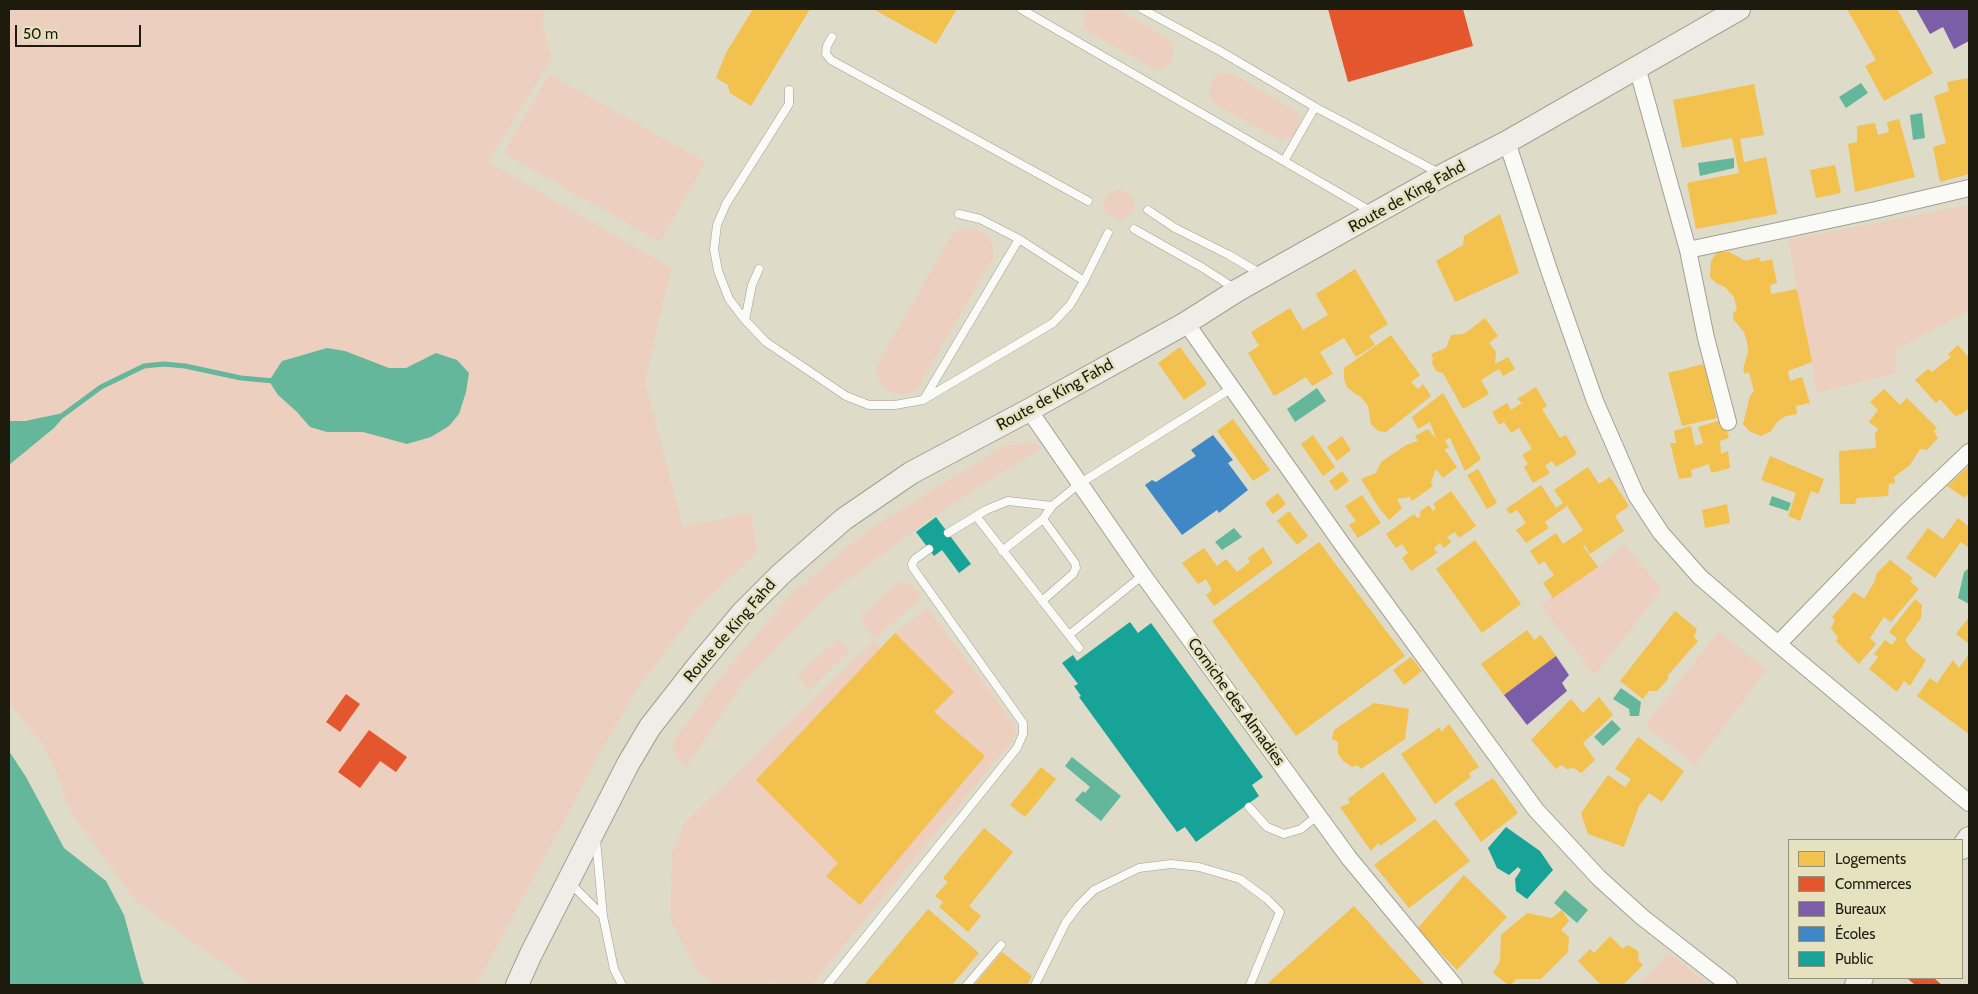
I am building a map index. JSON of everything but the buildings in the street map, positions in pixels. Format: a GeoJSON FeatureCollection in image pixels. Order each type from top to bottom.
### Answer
{"type":"FeatureCollection","features":[{"type":"Feature","properties":{"kind":"street","name":"Route de King Fahd"},"geometry":{"type":"LineString","coordinates":[[517,985],[594,829],[628,764],[650,728],[742,613],[781,574],[844,519],[911,473],[1029,410],[1443,175],[1507,142],[1733,10]]}},
{"type":"Feature","properties":{"kind":"street"},"geometry":{"type":"LineString","coordinates":[[1637,67],[1688,250],[1706,338],[1728,422]]}},
{"type":"Feature","properties":{"kind":"street"},"geometry":{"type":"LineString","coordinates":[[1507,142],[1595,401],[1636,495],[1661,533],[1700,577],[1969,803]]}},
{"type":"Feature","properties":{"kind":"street"},"geometry":{"type":"LineString","coordinates":[[1688,250],[1969,188]]}},
{"type":"Feature","properties":{"kind":"street"},"geometry":{"type":"LineString","coordinates":[[1186,322],[1342,544],[1536,810],[1599,878],[1642,917],[1729,985]]}},
{"type":"Feature","properties":{"kind":"street","name":"Corniche des Almadies"},"geometry":{"type":"LineString","coordinates":[[1029,410],[1143,575],[1349,858],[1454,985]]}},
{"type":"Feature","properties":{"kind":"street"},"geometry":{"type":"LineString","coordinates":[[1778,644],[1903,515],[1969,452]]}},
{"type":"Feature","properties":{"kind":"street"},"geometry":{"type":"LineString","coordinates":[[531,954],[535,985]]}},
{"type":"Feature","properties":{"kind":"lane"},"geometry":{"type":"LineString","coordinates":[[1021,9],[1376,214]]}},
{"type":"Feature","properties":{"kind":"lane"},"geometry":{"type":"LineString","coordinates":[[1142,9],[1220,51],[1315,107],[1443,175]]}},
{"type":"Feature","properties":{"kind":"lane"},"geometry":{"type":"LineString","coordinates":[[832,37],[827,46],[826,54],[831,60],[1088,201]]}},
{"type":"Feature","properties":{"kind":"lane"},"geometry":{"type":"LineString","coordinates":[[789,90],[789,104],[726,204],[717,225],[714,249],[718,271],[729,299],[745,320],[766,342],[846,396],[869,405],[895,405],[923,400],[1053,323],[1070,305],[1108,233]]}},
{"type":"Feature","properties":{"kind":"lane"},"geometry":{"type":"LineString","coordinates":[[1284,161],[1315,107]]}},
{"type":"Feature","properties":{"kind":"lane"},"geometry":{"type":"LineString","coordinates":[[1148,210],[1175,228],[1229,255],[1264,277]]}},
{"type":"Feature","properties":{"kind":"lane"},"geometry":{"type":"LineString","coordinates":[[959,214],[980,219],[1019,239],[1084,281]]}},
{"type":"Feature","properties":{"kind":"lane"},"geometry":{"type":"LineString","coordinates":[[1134,229],[1238,290]]}},
{"type":"Feature","properties":{"kind":"lane"},"geometry":{"type":"LineString","coordinates":[[923,400],[1019,239]]}},
{"type":"Feature","properties":{"kind":"lane"},"geometry":{"type":"LineString","coordinates":[[745,320],[752,285],[759,268]]}},
{"type":"Feature","properties":{"kind":"lane"},"geometry":{"type":"LineString","coordinates":[[1002,550],[1043,519],[1052,506],[1079,484],[1232,388]]}},
{"type":"Feature","properties":{"kind":"lane"},"geometry":{"type":"LineString","coordinates":[[948,533],[976,516],[1008,501],[1052,506]]}},
{"type":"Feature","properties":{"kind":"lane"},"geometry":{"type":"LineString","coordinates":[[976,516],[1079,648]]}},
{"type":"Feature","properties":{"kind":"lane"},"geometry":{"type":"LineString","coordinates":[[1042,601],[1073,574],[1076,568],[1075,563],[1043,519]]}},
{"type":"Feature","properties":{"kind":"lane"},"geometry":{"type":"LineString","coordinates":[[827,985],[1017,748],[1023,734],[1023,723],[913,568],[912,564],[929,549]]}},
{"type":"Feature","properties":{"kind":"lane"},"geometry":{"type":"LineString","coordinates":[[1069,635],[1143,575]]}},
{"type":"Feature","properties":{"kind":"lane"},"geometry":{"type":"LineString","coordinates":[[1249,807],[1267,827],[1284,834],[1302,829],[1318,815]]}},
{"type":"Feature","properties":{"kind":"lane"},"geometry":{"type":"LineString","coordinates":[[594,829],[603,916],[614,969],[622,985]]}},
{"type":"Feature","properties":{"kind":"lane"},"geometry":{"type":"LineString","coordinates":[[1035,985],[1066,922],[1094,890],[1139,868],[1171,864],[1199,867],[1240,880],[1267,899],[1280,912],[1250,985]]}},
{"type":"Feature","properties":{"kind":"lane"},"geometry":{"type":"LineString","coordinates":[[568,881],[603,916]]}},
{"type":"Feature","properties":{"kind":"lane"},"geometry":{"type":"LineString","coordinates":[[967,985],[1001,945]]}},
{"type":"Feature","properties":{"kind":"shaded area"},"geometry":{"type":"Polygon","coordinates":[[[9,9],[546,9],[542,25],[552,58],[488,162],[671,268],[645,382],[683,527],[751,513],[757,552],[702,603],[635,692],[606,742],[476,985],[253,985],[136,901],[70,812],[57,773],[42,743],[9,703],[9,465],[54,428],[67,413],[25,421],[9,421],[9,9]],[[327,348],[282,361],[278,395],[310,427],[327,432],[363,432],[407,444],[431,437],[449,426],[436,353],[406,368],[389,368],[327,348]]]}},
{"type":"Feature","properties":{"kind":"shaded area"},"geometry":{"type":"Polygon","coordinates":[[[1087,9],[1117,9],[1171,41],[1174,48],[1172,61],[1162,69],[1155,69],[1092,34],[1084,24],[1087,9]]]}},
{"type":"Feature","properties":{"kind":"shaded area"},"geometry":{"type":"Polygon","coordinates":[[[1222,73],[1235,75],[1297,112],[1300,118],[1298,131],[1293,137],[1280,140],[1217,105],[1209,95],[1209,88],[1216,77],[1222,73]]]}},
{"type":"Feature","properties":{"kind":"shaded area"},"geometry":{"type":"Polygon","coordinates":[[[549,74],[705,162],[660,242],[504,153],[549,74]]]}},
{"type":"Feature","properties":{"kind":"shaded area"},"geometry":{"type":"Polygon","coordinates":[[[1861,83],[1868,93],[1846,108],[1839,97],[1861,83]]]}},
{"type":"Feature","properties":{"kind":"shaded area"},"geometry":{"type":"Polygon","coordinates":[[[1922,113],[1925,138],[1913,140],[1910,115],[1922,113]]]}},
{"type":"Feature","properties":{"kind":"shaded area"},"geometry":{"type":"Polygon","coordinates":[[[1734,158],[1734,168],[1700,176],[1698,163],[1734,158]]]}},
{"type":"Feature","properties":{"kind":"shaded area"},"geometry":{"type":"Polygon","coordinates":[[[1119,190],[1125,191],[1133,199],[1133,211],[1125,219],[1119,220],[1113,219],[1105,211],[1104,205],[1105,199],[1113,191],[1119,190]]]}},
{"type":"Feature","properties":{"kind":"shaded area"},"geometry":{"type":"Polygon","coordinates":[[[1969,205],[1969,311],[1895,350],[1897,373],[1817,393],[1788,240],[1969,205]]]}},
{"type":"Feature","properties":{"kind":"shaded area"},"geometry":{"type":"Polygon","coordinates":[[[972,228],[981,231],[988,237],[993,246],[994,256],[917,389],[908,394],[889,392],[877,377],[876,367],[953,233],[962,229],[972,228]]]}},
{"type":"Feature","properties":{"kind":"shaded area"},"geometry":{"type":"Polygon","coordinates":[[[327,348],[345,351],[389,368],[406,368],[436,353],[457,360],[469,373],[466,392],[459,414],[449,426],[431,437],[407,444],[363,432],[327,432],[310,427],[278,395],[269,381],[282,361],[327,348]]]}},
{"type":"Feature","properties":{"kind":"shaded area"},"geometry":{"type":"Polygon","coordinates":[[[1317,388],[1326,401],[1295,422],[1287,409],[1317,388]]]}},
{"type":"Feature","properties":{"kind":"shaded area"},"geometry":{"type":"Polygon","coordinates":[[[68,412],[54,428],[9,465],[9,421],[25,421],[68,412]]]}},
{"type":"Feature","properties":{"kind":"shaded area"},"geometry":{"type":"Polygon","coordinates":[[[1029,443],[1042,447],[935,515],[828,595],[747,678],[686,767],[675,756],[672,744],[719,679],[792,593],[870,529],[1004,446],[1029,443]]]}},
{"type":"Feature","properties":{"kind":"shaded area"},"geometry":{"type":"Polygon","coordinates":[[[1772,496],[1791,503],[1788,511],[1769,505],[1772,496]]]}},
{"type":"Feature","properties":{"kind":"shaded area"},"geometry":{"type":"Polygon","coordinates":[[[1234,528],[1242,537],[1222,550],[1215,542],[1234,528]]]}},
{"type":"Feature","properties":{"kind":"shaded area"},"geometry":{"type":"Polygon","coordinates":[[[1624,544],[1662,589],[1595,675],[1540,605],[1598,567],[1624,544]]]}},
{"type":"Feature","properties":{"kind":"shaded area"},"geometry":{"type":"Polygon","coordinates":[[[1969,568],[1969,604],[1958,598],[1964,572],[1969,568]]]}},
{"type":"Feature","properties":{"kind":"shaded area"},"geometry":{"type":"Polygon","coordinates":[[[900,581],[904,586],[909,582],[922,597],[874,639],[863,625],[865,623],[860,617],[900,581]]]}},
{"type":"Feature","properties":{"kind":"shaded area"},"geometry":{"type":"Polygon","coordinates":[[[927,608],[1013,722],[1016,732],[1014,738],[811,985],[782,985],[774,979],[767,985],[715,985],[697,970],[670,919],[672,854],[684,824],[874,641],[881,648],[895,633],[927,608]]]}},
{"type":"Feature","properties":{"kind":"shaded area"},"geometry":{"type":"Polygon","coordinates":[[[1719,631],[1766,670],[1695,765],[1645,725],[1719,631]]]}},
{"type":"Feature","properties":{"kind":"shaded area"},"geometry":{"type":"Polygon","coordinates":[[[837,639],[849,652],[809,690],[797,676],[837,639]]]}},
{"type":"Feature","properties":{"kind":"shaded area"},"geometry":{"type":"Polygon","coordinates":[[[1621,688],[1641,702],[1639,716],[1630,716],[1629,709],[1613,699],[1621,688]]]}},
{"type":"Feature","properties":{"kind":"shaded area"},"geometry":{"type":"Polygon","coordinates":[[[1612,720],[1621,729],[1603,746],[1594,737],[1612,720]]]}},
{"type":"Feature","properties":{"kind":"shaded area"},"geometry":{"type":"Polygon","coordinates":[[[9,751],[26,777],[64,848],[106,881],[124,915],[142,981],[145,985],[9,985],[9,751]]]}},
{"type":"Feature","properties":{"kind":"shaded area"},"geometry":{"type":"Polygon","coordinates":[[[1072,757],[1121,796],[1101,821],[1075,800],[1083,791],[1085,793],[1090,787],[1065,766],[1072,757]]]}},
{"type":"Feature","properties":{"kind":"shaded area"},"geometry":{"type":"Polygon","coordinates":[[[1565,890],[1588,910],[1577,923],[1554,903],[1565,890]]]}},
{"type":"Feature","properties":{"kind":"shaded area"},"geometry":{"type":"Polygon","coordinates":[[[1669,953],[1709,985],[1638,985],[1669,953]]]}},
{"type":"Feature","properties":{"kind":"waterway"},"geometry":{"type":"LineString","coordinates":[[63,415],[101,387],[144,366],[164,364],[185,366],[241,378],[274,381]]}}]}
